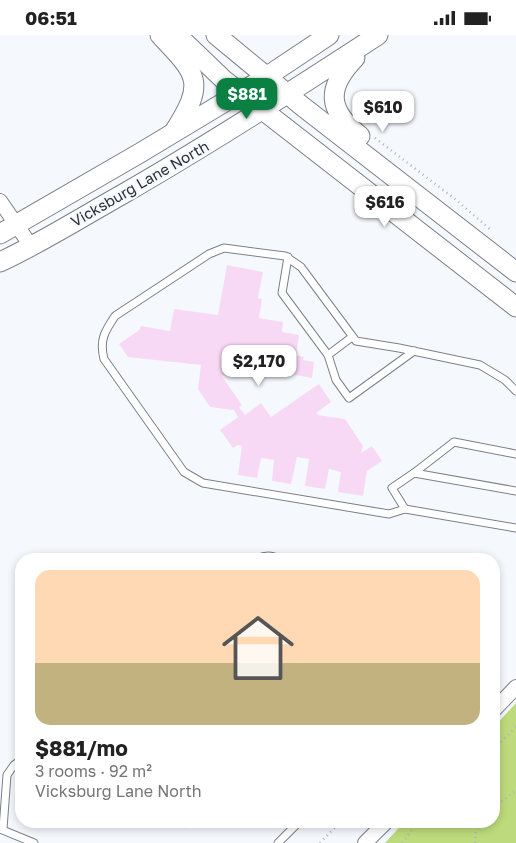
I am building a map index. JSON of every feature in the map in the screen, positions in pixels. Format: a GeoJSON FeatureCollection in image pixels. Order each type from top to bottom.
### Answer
{"type":"FeatureCollection","features":[{"type":"Feature","properties":{"kind":"main road"},"geometry":{"type":"LineString","coordinates":[[160,35],[184,60],[194,79],[191,102],[172,133]]}},
{"type":"Feature","properties":{"kind":"main road"},"geometry":{"type":"LineString","coordinates":[[177,35],[208,66],[262,111],[516,307]]}},
{"type":"Feature","properties":{"kind":"main road"},"geometry":{"type":"LineString","coordinates":[[216,35],[288,95],[516,272]]}},
{"type":"Feature","properties":{"kind":"main road","name":"Vicksburg Lane North"},"geometry":{"type":"LineString","coordinates":[[0,234],[240,93],[329,35]]}},
{"type":"Feature","properties":{"kind":"main road"},"geometry":{"type":"LineString","coordinates":[[378,35],[341,74],[335,98],[335,108],[347,127],[430,192],[451,222]]}},
{"type":"Feature","properties":{"kind":"main road","name":"Vicksburg Lane North"},"geometry":{"type":"LineString","coordinates":[[0,262],[203,148],[288,95],[378,35]]}},
{"type":"Feature","properties":{"kind":"street"},"geometry":{"type":"LineString","coordinates":[[0,201],[31,246]]}},
{"type":"Feature","properties":{"kind":"street"},"geometry":{"type":"LineString","coordinates":[[500,704],[516,687]]}},
{"type":"Feature","properties":{"kind":"street"},"geometry":{"type":"LineString","coordinates":[[366,843],[380,828]]}},
{"type":"Feature","properties":{"kind":"lane"},"geometry":{"type":"LineString","coordinates":[[516,391],[504,380],[480,365],[356,341],[301,267],[288,257],[224,248],[209,254],[115,316],[105,330],[101,347],[104,359],[184,472],[203,483],[389,514],[405,509],[516,528]]}},
{"type":"Feature","properties":{"kind":"lane"},"geometry":{"type":"LineString","coordinates":[[288,257],[282,293],[328,355],[336,380],[349,398],[414,351]]}},
{"type":"Feature","properties":{"kind":"lane"},"geometry":{"type":"LineString","coordinates":[[328,355],[352,337]]}},
{"type":"Feature","properties":{"kind":"lane"},"geometry":{"type":"LineString","coordinates":[[405,509],[392,488],[454,442],[516,454]]}},
{"type":"Feature","properties":{"kind":"lane"},"geometry":{"type":"LineString","coordinates":[[414,473],[516,491]]}},
{"type":"Feature","properties":{"kind":"lane"},"geometry":{"type":"LineString","coordinates":[[15,764],[7,775],[1,829],[34,843]]}},
{"type":"Feature","properties":{"kind":"lane"},"geometry":{"type":"LineString","coordinates":[[278,843],[293,828]]}},
{"type":"Feature","properties":{"kind":"path"},"geometry":{"type":"LineString","coordinates":[[374,137],[455,199],[497,236]]}},
{"type":"Feature","properties":{"kind":"path"},"geometry":{"type":"LineString","coordinates":[[500,743],[516,727]]}},
{"type":"Feature","properties":{"kind":"path"},"geometry":{"type":"LineString","coordinates":[[500,804],[516,790]]}},
{"type":"Feature","properties":{"kind":"path"},"geometry":{"type":"LineString","coordinates":[[320,843],[334,828]]}},
{"type":"Feature","properties":{"kind":"path"},"geometry":{"type":"LineString","coordinates":[[402,843],[414,828]]}},
{"type":"Feature","properties":{"kind":"path"},"geometry":{"type":"LineString","coordinates":[[474,843],[478,828]]}},
{"type":"Feature","properties":{"kind":"green space"},"geometry":{"type":"Polygon","coordinates":[[[516,703],[516,843],[385,843],[399,828],[500,828],[500,720],[516,703]]]}},
{"type":"Feature","properties":{"kind":"building"},"geometry":{"type":"Polygon","coordinates":[[[227,265],[263,272],[258,298],[262,299],[259,318],[283,322],[282,332],[299,335],[296,355],[304,357],[303,360],[314,362],[312,378],[228,362],[226,376],[221,375],[242,405],[239,407],[245,415],[261,403],[271,417],[319,384],[331,402],[316,413],[318,415],[345,419],[363,446],[361,453],[372,446],[382,461],[367,471],[363,496],[338,492],[341,472],[329,469],[325,489],[305,486],[309,459],[297,457],[291,484],[272,481],[274,460],[261,458],[257,478],[238,475],[242,446],[238,445],[233,448],[220,430],[238,417],[234,410],[210,407],[198,389],[201,365],[128,357],[119,344],[139,330],[141,326],[170,331],[174,309],[218,315],[227,265]]]}}]}
